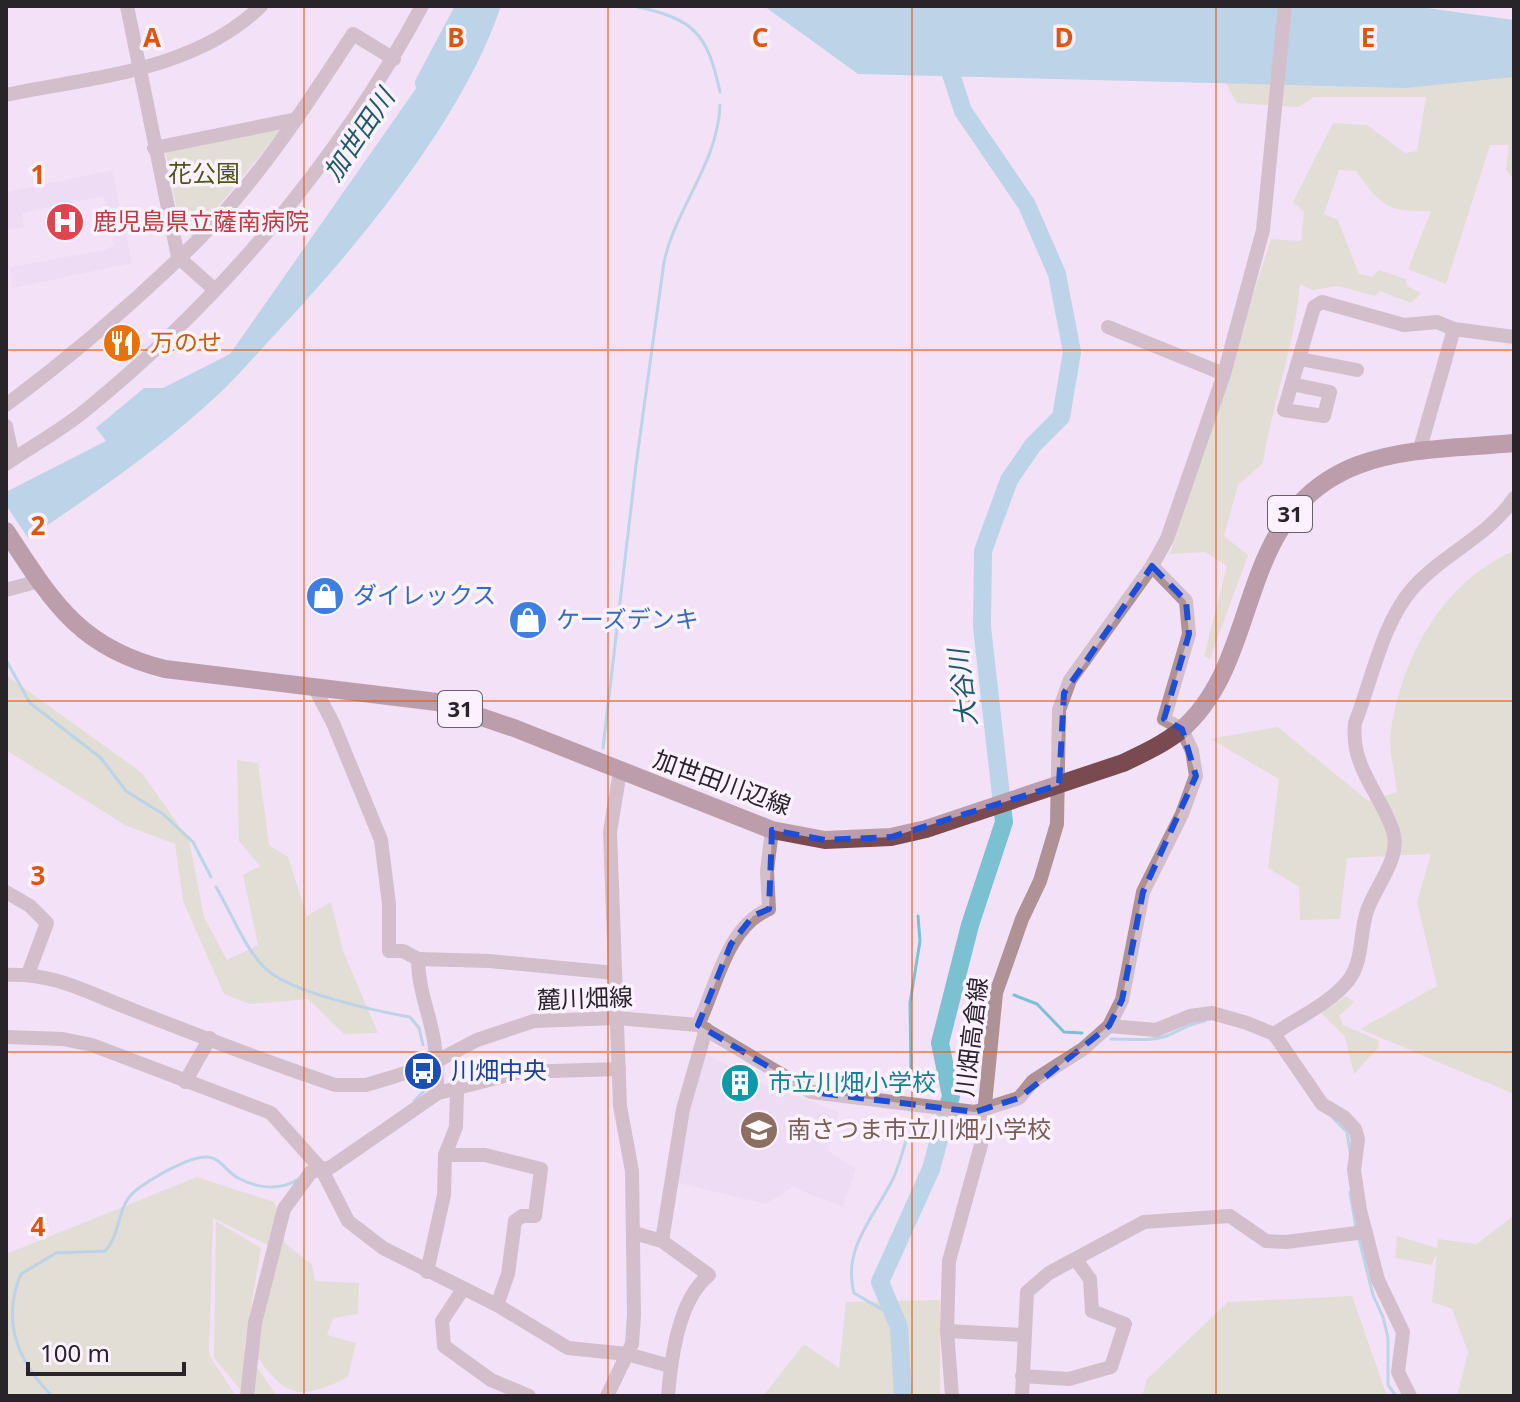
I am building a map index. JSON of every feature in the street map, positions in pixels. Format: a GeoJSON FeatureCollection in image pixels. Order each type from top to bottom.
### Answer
{"type":"FeatureCollection","features":[{"type":"Feature","properties":{"kind":"main road","name":"加世田川辺線"},"geometry":{"type":"LineString","coordinates":[[6,531],[39,581],[84,632],[122,657],[165,669],[406,696],[458,708],[772,830],[825,840],[858,841],[891,837],[1052,788],[1123,763],[1182,729],[1218,681],[1262,565],[1295,508],[1339,473],[1374,460],[1419,452],[1514,443]]}},
{"type":"Feature","properties":{"kind":"street"},"geometry":{"type":"LineString","coordinates":[[127,6],[178,257],[215,290]]}},
{"type":"Feature","properties":{"kind":"street"},"geometry":{"type":"LineString","coordinates":[[6,95],[183,56],[210,43],[261,6]]}},
{"type":"Feature","properties":{"kind":"street"},"geometry":{"type":"LineString","coordinates":[[6,426],[10,461],[85,411],[215,290],[311,178],[394,59],[422,6]]}},
{"type":"Feature","properties":{"kind":"street","name":"川畑高倉線"},"geometry":{"type":"LineString","coordinates":[[952,1396],[947,1331],[949,1261],[978,1158],[980,1111],[996,993],[1007,955],[1049,857],[1057,824],[1052,788],[1059,710],[1064,693],[1096,641],[1152,566],[1167,539],[1224,374],[1263,230],[1285,6]]}},
{"type":"Feature","properties":{"kind":"street"},"geometry":{"type":"LineString","coordinates":[[6,405],[120,314],[195,243],[297,119],[353,34],[394,59]]}},
{"type":"Feature","properties":{"kind":"street"},"geometry":{"type":"LineString","coordinates":[[154,148],[297,119]]}},
{"type":"Feature","properties":{"kind":"street"},"geometry":{"type":"LineString","coordinates":[[1292,384],[1314,307],[1322,302],[1404,325],[1437,322],[1454,329],[1514,337]]}},
{"type":"Feature","properties":{"kind":"street"},"geometry":{"type":"LineString","coordinates":[[1108,327],[1224,374]]}},
{"type":"Feature","properties":{"kind":"street"},"geometry":{"type":"LineString","coordinates":[[1419,452],[1454,329]]}},
{"type":"Feature","properties":{"kind":"street"},"geometry":{"type":"LineString","coordinates":[[1300,359],[1357,370]]}},
{"type":"Feature","properties":{"kind":"street"},"geometry":{"type":"LineString","coordinates":[[1274,1034],[1333,998],[1356,969],[1367,910],[1391,860],[1393,831],[1369,787],[1353,739],[1355,723],[1396,613],[1424,577],[1504,513],[1514,498]]}},
{"type":"Feature","properties":{"kind":"street"},"geometry":{"type":"LineString","coordinates":[[980,1111],[1019,1098],[1033,1081],[1083,1049],[1109,1026],[1122,1000],[1143,892],[1182,814],[1196,776],[1192,751],[1182,729],[1164,719],[1189,634],[1186,601],[1152,566]]}},
{"type":"Feature","properties":{"kind":"street"},"geometry":{"type":"LineString","coordinates":[[6,590],[39,581]]}},
{"type":"Feature","properties":{"kind":"street"},"geometry":{"type":"LineString","coordinates":[[313,685],[333,723],[381,840],[389,904],[389,951],[403,951],[418,959],[489,961],[615,973]]}},
{"type":"Feature","properties":{"kind":"street"},"geometry":{"type":"LineString","coordinates":[[607,1396],[627,1354],[634,1315],[632,1171],[620,1106],[610,832],[620,771]]}},
{"type":"Feature","properties":{"kind":"street"},"geometry":{"type":"LineString","coordinates":[[662,1241],[683,1109],[702,1027],[731,944],[753,916],[769,909],[767,871],[772,830]]}},
{"type":"Feature","properties":{"kind":"street"},"geometry":{"type":"LineString","coordinates":[[6,892],[30,906],[47,923],[28,974]]}},
{"type":"Feature","properties":{"kind":"street"},"geometry":{"type":"LineString","coordinates":[[418,959],[418,981],[436,1050],[433,1063],[438,1093]]}},
{"type":"Feature","properties":{"kind":"street","name":"麓川畑線"},"geometry":{"type":"LineString","coordinates":[[6,975],[28,974],[66,981],[335,1085],[366,1085],[433,1063],[477,1040],[534,1021],[617,1018],[702,1027],[811,1092],[980,1111]]}},
{"type":"Feature","properties":{"kind":"street"},"geometry":{"type":"LineString","coordinates":[[1109,1026],[1156,1030],[1190,1016],[1212,1013],[1274,1034],[1322,1104],[1344,1117],[1355,1129],[1360,1234],[1387,1303],[1403,1332],[1398,1372],[1410,1396]]}},
{"type":"Feature","properties":{"kind":"street"},"geometry":{"type":"LineString","coordinates":[[7,1038],[63,1039],[92,1045],[271,1113],[322,1170],[348,1221],[383,1248],[497,1305],[568,1348],[627,1354],[670,1366]]}},
{"type":"Feature","properties":{"kind":"street"},"geometry":{"type":"LineString","coordinates":[[185,1082],[210,1038]]}},
{"type":"Feature","properties":{"kind":"street"},"geometry":{"type":"LineString","coordinates":[[247,1396],[255,1323],[284,1209],[311,1172],[322,1170],[438,1093],[457,1091],[520,1072],[619,1069]]}},
{"type":"Feature","properties":{"kind":"street"},"geometry":{"type":"LineString","coordinates":[[427,1272],[444,1195],[445,1155],[456,1127],[457,1091]]}},
{"type":"Feature","properties":{"kind":"street"},"geometry":{"type":"LineString","coordinates":[[445,1155],[500,1157],[541,1169],[535,1216],[522,1216],[515,1221],[508,1274],[497,1305]]}},
{"type":"Feature","properties":{"kind":"street"},"geometry":{"type":"LineString","coordinates":[[1022,1396],[1027,1292],[1049,1273],[1144,1222],[1230,1216],[1266,1241],[1360,1234]]}},
{"type":"Feature","properties":{"kind":"street"},"geometry":{"type":"LineString","coordinates":[[634,1233],[662,1241],[709,1275],[700,1283],[688,1305],[670,1366],[668,1396]]}},
{"type":"Feature","properties":{"kind":"street"},"geometry":{"type":"LineString","coordinates":[[1022,1376],[1069,1379],[1111,1367],[1125,1324],[1119,1319],[1103,1318],[1092,1311],[1090,1279],[1076,1260]]}},
{"type":"Feature","properties":{"kind":"street"},"geometry":{"type":"LineString","coordinates":[[463,1289],[442,1321],[444,1346],[491,1380],[529,1396]]}},
{"type":"Feature","properties":{"kind":"street"},"geometry":{"type":"LineString","coordinates":[[947,1331],[1024,1335]]}},
{"type":"Feature","properties":{"kind":"highlighted area"},"geometry":{"type":"Polygon","coordinates":[[[1152,566],[1186,601],[1189,634],[1164,719],[1182,729],[1196,776],[1143,892],[1122,1000],[1109,1026],[1083,1049],[1019,1098],[975,1112],[811,1092],[698,1025],[731,944],[753,916],[769,909],[772,830],[825,840],[891,837],[1059,785],[1064,693],[1152,566]]]}},
{"type":"Feature","properties":{"kind":"shaded area","name":"鹿児島県立薩南病院"},"geometry":{"type":"Polygon","coordinates":[[[112,170],[132,263],[13,288],[9,267],[105,250],[114,245],[104,196],[22,213],[24,227],[6,230],[6,192],[112,170]]]}},
{"type":"Feature","properties":{"kind":"shaded area","name":"南さつま市立川畑小学校"},"geometry":{"type":"Polygon","coordinates":[[[703,1052],[757,1081],[839,1112],[828,1151],[856,1169],[843,1207],[792,1187],[766,1204],[678,1183],[680,1147],[703,1052]]]}},
{"type":"Feature","properties":{"kind":"green space"},"geometry":{"type":"Polygon","coordinates":[[[1514,55],[1514,180],[1506,170],[1509,145],[1490,145],[1446,284],[1408,269],[1431,211],[1394,208],[1379,199],[1356,171],[1339,170],[1324,214],[1338,220],[1359,274],[1372,277],[1379,270],[1406,279],[1407,286],[1421,293],[1411,303],[1380,291],[1375,296],[1338,286],[1312,290],[1300,284],[1293,330],[1263,463],[1238,485],[1224,536],[1248,555],[1210,659],[1204,656],[1227,566],[1205,552],[1170,554],[1271,239],[1301,241],[1304,212],[1293,202],[1333,123],[1367,125],[1405,153],[1417,151],[1426,97],[1314,97],[1298,107],[1237,103],[1215,64],[1514,55]]]}},
{"type":"Feature","properties":{"kind":"green space","name":"花公園"},"geometry":{"type":"Polygon","coordinates":[[[278,127],[280,131],[193,237],[181,230],[165,150],[278,127]]]}},
{"type":"Feature","properties":{"kind":"green space"},"geometry":{"type":"Polygon","coordinates":[[[1514,551],[1514,1094],[1360,1029],[1437,986],[1417,902],[1431,854],[1347,858],[1340,919],[1300,920],[1299,887],[1268,868],[1279,779],[1210,739],[1278,727],[1368,801],[1397,792],[1390,738],[1396,703],[1416,650],[1447,601],[1489,564],[1514,551]]]}},
{"type":"Feature","properties":{"kind":"green space"},"geometry":{"type":"Polygon","coordinates":[[[6,675],[142,773],[189,840],[204,917],[227,960],[258,945],[243,875],[260,866],[239,841],[237,760],[258,763],[269,845],[288,857],[307,916],[331,902],[343,951],[378,1033],[344,1034],[308,999],[250,1004],[224,994],[183,901],[175,844],[125,825],[6,750],[6,675]]]}},
{"type":"Feature","properties":{"kind":"green space"},"geometry":{"type":"Polygon","coordinates":[[[1346,996],[1354,1002],[1339,1016],[1343,1025],[1378,1040],[1379,1047],[1354,1074],[1345,1037],[1321,1013],[1346,996]]]}},
{"type":"Feature","properties":{"kind":"green space"},"geometry":{"type":"Polygon","coordinates":[[[197,1177],[274,1202],[285,1243],[312,1265],[315,1281],[359,1283],[358,1314],[333,1318],[327,1335],[356,1343],[348,1377],[317,1390],[294,1391],[285,1387],[265,1368],[254,1353],[280,1251],[213,1218],[209,1355],[236,1396],[6,1396],[6,1254],[197,1177]]]}},
{"type":"Feature","properties":{"kind":"green space"},"geometry":{"type":"Polygon","coordinates":[[[1514,1215],[1514,1396],[1457,1396],[1468,1352],[1452,1309],[1432,1302],[1437,1254],[1431,1265],[1395,1258],[1397,1236],[1437,1248],[1438,1239],[1477,1244],[1514,1215]]]}},
{"type":"Feature","properties":{"kind":"green space"},"geometry":{"type":"Polygon","coordinates":[[[216,1221],[261,1248],[244,1349],[277,1396],[246,1396],[214,1358],[216,1221]]]}},
{"type":"Feature","properties":{"kind":"green space"},"geometry":{"type":"Polygon","coordinates":[[[1352,1296],[1387,1396],[1142,1396],[1147,1379],[1228,1302],[1352,1296]]]}},
{"type":"Feature","properties":{"kind":"green space"},"geometry":{"type":"Polygon","coordinates":[[[940,1300],[940,1396],[763,1396],[804,1344],[839,1368],[846,1302],[940,1300]]]}},
{"type":"Feature","properties":{"kind":"water"},"geometry":{"type":"Polygon","coordinates":[[[460,6],[501,6],[462,92],[406,178],[343,259],[236,377],[196,414],[116,477],[6,553],[6,492],[106,441],[96,428],[144,388],[163,388],[230,354],[436,60],[460,6]]]}},
{"type":"Feature","properties":{"kind":"water"},"geometry":{"type":"Polygon","coordinates":[[[764,6],[1412,6],[1514,20],[1514,77],[1405,88],[858,74],[764,6]]]}},
{"type":"Feature","properties":{"kind":"pier"},"geometry":{"type":"Polygon","coordinates":[[[6,505],[30,541],[7,557],[6,555],[6,505]]]}},
{"type":"Feature","properties":{"kind":"waterway","name":"加世田川"},"geometry":{"type":"LineString","coordinates":[[424,83],[465,6]]}},
{"type":"Feature","properties":{"kind":"waterway"},"geometry":{"type":"LineString","coordinates":[[634,6],[671,16],[695,31],[710,55],[720,92]]}},
{"type":"Feature","properties":{"kind":"waterway","name":"大谷川"},"geometry":{"type":"LineString","coordinates":[[903,1396],[899,1327],[880,1282],[931,1169],[951,1096],[940,1043],[970,925],[1004,822],[982,627],[983,551],[1009,480],[1033,445],[1061,417],[1072,352],[1057,274],[1027,205],[963,111],[945,56]]}},
{"type":"Feature","properties":{"kind":"waterway"},"geometry":{"type":"LineString","coordinates":[[603,748],[636,465],[664,262],[678,222],[705,166],[718,126],[720,105]]}},
{"type":"Feature","properties":{"kind":"waterway"},"geometry":{"type":"LineString","coordinates":[[6,660],[30,703],[101,758],[126,791],[163,814],[193,842],[211,877]]}},
{"type":"Feature","properties":{"kind":"waterway"},"geometry":{"type":"LineString","coordinates":[[216,887],[250,950],[275,976],[333,999],[410,1017],[419,1028],[423,1045]]}},
{"type":"Feature","properties":{"kind":"waterway"},"geometry":{"type":"LineString","coordinates":[[911,1073],[910,1003],[920,941],[918,916]]}},
{"type":"Feature","properties":{"kind":"waterway"},"geometry":{"type":"LineString","coordinates":[[956,980],[978,984]]}},
{"type":"Feature","properties":{"kind":"waterway"},"geometry":{"type":"LineString","coordinates":[[1014,995],[1037,1004],[1064,1032],[1082,1033]]}},
{"type":"Feature","properties":{"kind":"waterway"},"geometry":{"type":"LineString","coordinates":[[1111,1039],[1155,1039],[1205,1021]]}},
{"type":"Feature","properties":{"kind":"waterway"},"geometry":{"type":"LineString","coordinates":[[414,1101],[427,1088],[429,1077]]}},
{"type":"Feature","properties":{"kind":"waterway"},"geometry":{"type":"LineString","coordinates":[[1333,1118],[1347,1132],[1350,1152]]}},
{"type":"Feature","properties":{"kind":"waterway"},"geometry":{"type":"LineString","coordinates":[[895,1317],[854,1293],[851,1277],[856,1248],[893,1179],[907,1137]]}},
{"type":"Feature","properties":{"kind":"waterway"},"geometry":{"type":"LineString","coordinates":[[52,1396],[30,1369],[16,1340],[12,1308],[21,1274],[56,1253],[105,1251],[114,1237],[125,1205],[135,1191],[191,1160],[212,1158],[238,1178],[260,1186],[283,1186],[297,1180]]}},
{"type":"Feature","properties":{"kind":"waterway"},"geometry":{"type":"LineString","coordinates":[[1350,1192],[1356,1228]]}},
{"type":"Feature","properties":{"kind":"waterway"},"geometry":{"type":"LineString","coordinates":[[1359,1239],[1388,1338],[1388,1385],[1396,1396]]}},
{"type":"Feature","properties":{"kind":"place","name":"鹿児島県立薩南病院"},"geometry":{"type":"Point","coordinates":[65,222]}},
{"type":"Feature","properties":{"kind":"place","name":"万のせ"},"geometry":{"type":"Point","coordinates":[122,343]}},
{"type":"Feature","properties":{"kind":"place","name":"ダイレックス"},"geometry":{"type":"Point","coordinates":[325,596]}},
{"type":"Feature","properties":{"kind":"place","name":"ケーズデンキ"},"geometry":{"type":"Point","coordinates":[528,620]}},
{"type":"Feature","properties":{"kind":"place","name":"川畑中央"},"geometry":{"type":"Point","coordinates":[423,1071]}},
{"type":"Feature","properties":{"kind":"place","name":"市立川畑小学校"},"geometry":{"type":"Point","coordinates":[740,1083]}},
{"type":"Feature","properties":{"kind":"place","name":"南さつま市立川畑小学校"},"geometry":{"type":"Point","coordinates":[759,1130]}}]}
